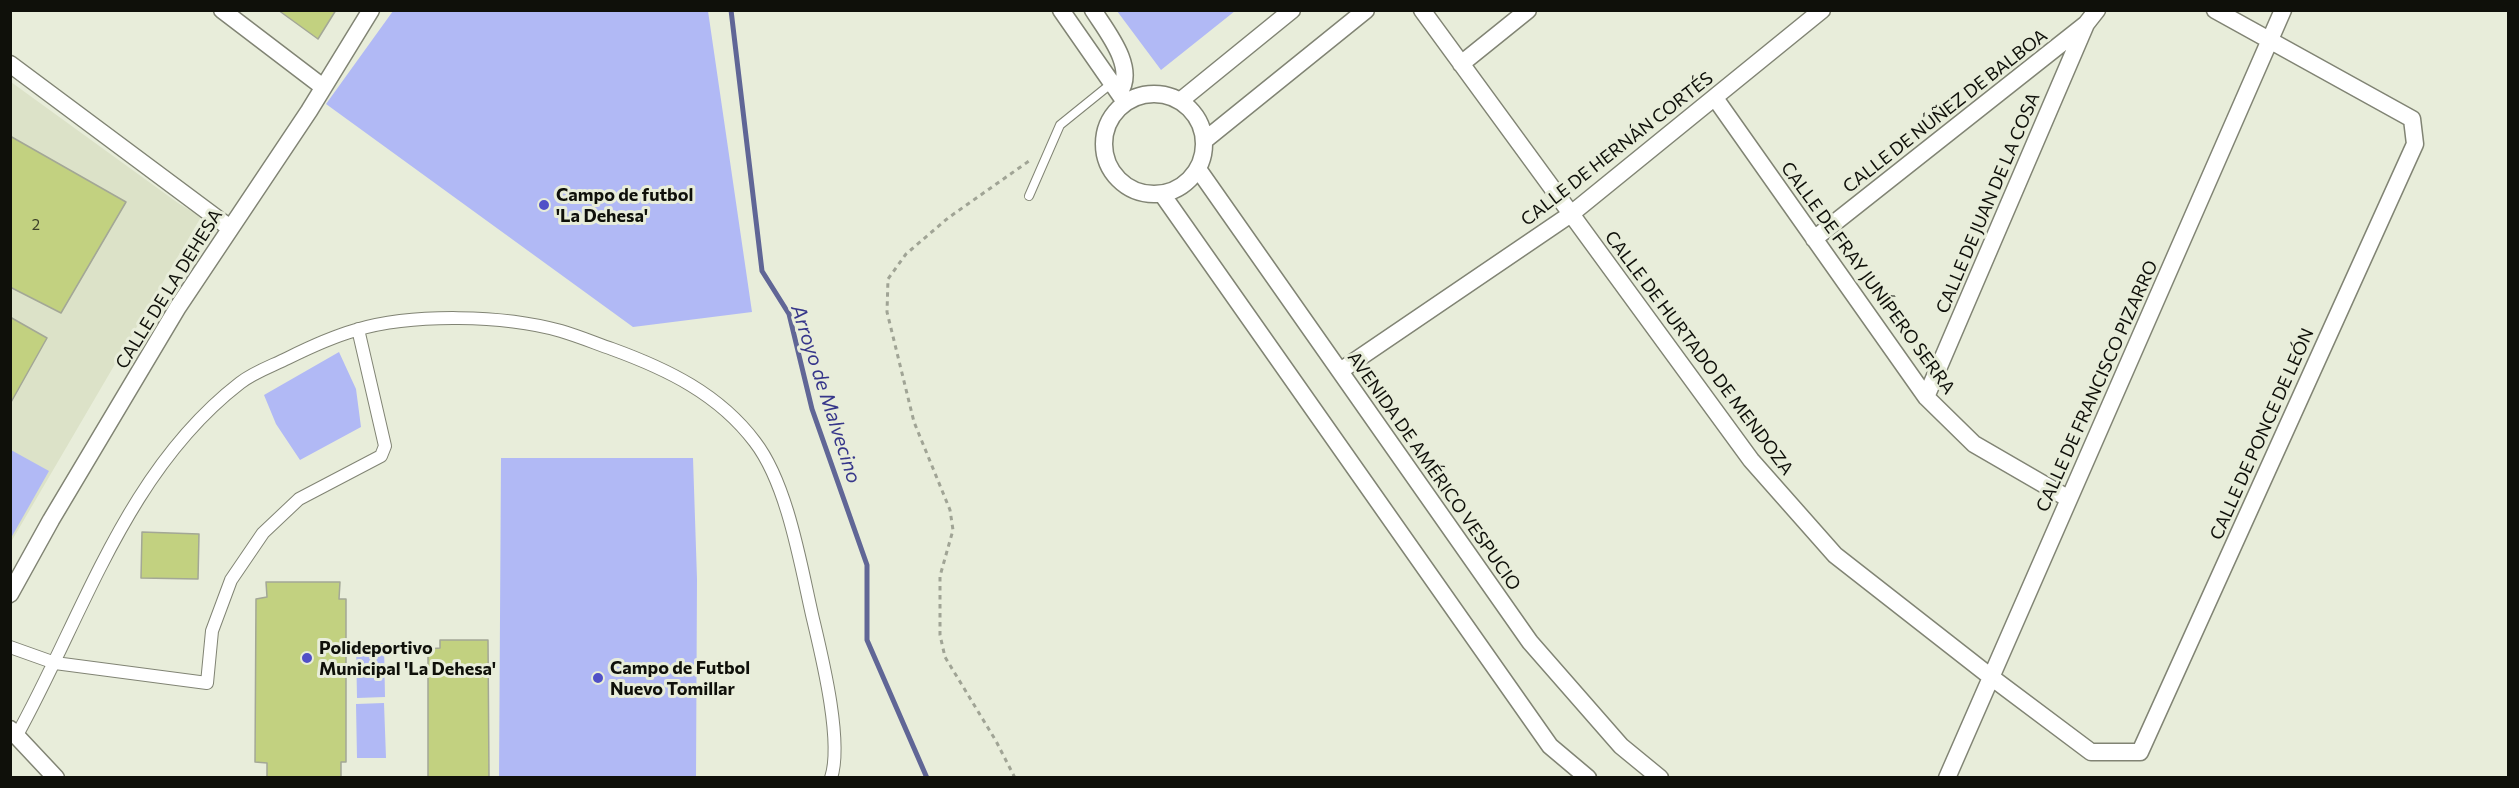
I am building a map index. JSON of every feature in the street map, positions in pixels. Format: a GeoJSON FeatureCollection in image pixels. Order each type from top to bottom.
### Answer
{"type":"FeatureCollection","features":[{"type":"Feature","properties":{"kind":"street"},"geometry":{"type":"LineString","coordinates":[[222,10],[323,87]]}},
{"type":"Feature","properties":{"kind":"street","name":"CALLE DE LA DEHESA"},"geometry":{"type":"LineString","coordinates":[[10,594],[51,520],[160,338],[371,10]]}},
{"type":"Feature","properties":{"kind":"street"},"geometry":{"type":"LineString","coordinates":[[1061,10],[1119,93],[1138,96],[1153,94],[1167,96],[1180,101],[1197,118],[1204,140],[1204,155],[1198,169],[1183,185],[1162,194],[1147,194],[1132,190],[1120,182],[1110,170],[1103,141],[1119,93],[1125,84],[1126,74],[1112,41],[1093,10]]}},
{"type":"Feature","properties":{"kind":"street"},"geometry":{"type":"LineString","coordinates":[[1180,101],[1292,10]]}},
{"type":"Feature","properties":{"kind":"street"},"geometry":{"type":"LineString","coordinates":[[1204,140],[1366,10]]}},
{"type":"Feature","properties":{"kind":"street","name":"CALLE DE HURTADO DE MENDOZA"},"geometry":{"type":"LineString","coordinates":[[1422,10],[1751,460],[1836,555],[1991,677]]}},
{"type":"Feature","properties":{"kind":"street"},"geometry":{"type":"LineString","coordinates":[[1461,64],[1528,10]]}},
{"type":"Feature","properties":{"kind":"street","name":"CALLE DE HERNÁN CORTÉS"},"geometry":{"type":"LineString","coordinates":[[1340,371],[1571,214],[1822,10]]}},
{"type":"Feature","properties":{"kind":"street","name":"CALLE DE NÚÑEZ DE BALBOA"},"geometry":{"type":"LineString","coordinates":[[1814,239],[2086,24],[2097,10]]}},
{"type":"Feature","properties":{"kind":"street"},"geometry":{"type":"LineString","coordinates":[[2215,10],[2269,42]]}},
{"type":"Feature","properties":{"kind":"street","name":"CALLE DE FRANCISCO PIZARRO"},"geometry":{"type":"LineString","coordinates":[[1947,777],[2283,10]]}},
{"type":"Feature","properties":{"kind":"street","name":"CALLE DE JUAN DE LA COSA"},"geometry":{"type":"LineString","coordinates":[[1926,397],[2086,24]]}},
{"type":"Feature","properties":{"kind":"street","name":"CALLE DE PONCE DE LEÓN"},"geometry":{"type":"LineString","coordinates":[[1991,677],[2091,752],[2140,752],[2415,144],[2412,119],[2269,42]]}},
{"type":"Feature","properties":{"kind":"street"},"geometry":{"type":"LineString","coordinates":[[10,64],[230,228]]}},
{"type":"Feature","properties":{"kind":"street","name":"CALLE DE FRAY JUNÍPERO SERRA"},"geometry":{"type":"LineString","coordinates":[[1715,98],[1926,397],[1974,444],[2069,499]]}},
{"type":"Feature","properties":{"kind":"street","name":"AVENIDA DE AMÉRICO VESPUCIO"},"geometry":{"type":"LineString","coordinates":[[1198,169],[1530,642],[1621,746],[1660,777]]}},
{"type":"Feature","properties":{"kind":"street"},"geometry":{"type":"LineString","coordinates":[[1162,194],[1550,746],[1588,777]]}},
{"type":"Feature","properties":{"kind":"street"},"geometry":{"type":"LineString","coordinates":[[56,777],[14,732],[55,663],[90,585],[141,492],[186,433],[207,411],[243,380],[312,345],[358,329],[449,318],[512,322],[560,331],[646,362],[696,387],[728,409],[758,445],[780,488],[803,573],[824,666],[835,748],[831,777]]}},
{"type":"Feature","properties":{"kind":"street"},"geometry":{"type":"LineString","coordinates":[[10,647],[55,663],[207,683],[212,631],[231,580],[263,533],[299,499],[381,456],[385,446],[358,329]]}},
{"type":"Feature","properties":{"kind":"lane"},"geometry":{"type":"LineString","coordinates":[[1029,196],[1060,125],[1119,93]]}},
{"type":"Feature","properties":{"kind":"path"},"geometry":{"type":"LineString","coordinates":[[1015,777],[945,657],[940,635],[940,576],[953,530],[950,510],[914,422],[901,377],[887,312],[888,279],[906,254],[948,218],[1050,147]]}},
{"type":"Feature","properties":{"kind":"shaded area"},"geometry":{"type":"Polygon","coordinates":[[[393,11],[708,11],[752,312],[633,327],[326,104],[393,11]]]}},
{"type":"Feature","properties":{"kind":"shaded area"},"geometry":{"type":"Polygon","coordinates":[[[1117,11],[1235,11],[1161,70],[1117,11]]]}},
{"type":"Feature","properties":{"kind":"shaded area"},"geometry":{"type":"Polygon","coordinates":[[[11,82],[178,203],[201,217],[11,542],[11,82]]]}},
{"type":"Feature","properties":{"kind":"shaded area"},"geometry":{"type":"Polygon","coordinates":[[[339,352],[356,389],[361,427],[300,460],[276,424],[264,395],[339,352]]]}},
{"type":"Feature","properties":{"kind":"shaded area"},"geometry":{"type":"Polygon","coordinates":[[[11,450],[49,471],[11,538],[11,450]]]}},
{"type":"Feature","properties":{"kind":"shaded area","name":"Campo de Futbol Nuevo Tomillar"},"geometry":{"type":"Polygon","coordinates":[[[501,458],[693,458],[697,579],[696,777],[499,777],[501,458]]]}},
{"type":"Feature","properties":{"kind":"shaded area"},"geometry":{"type":"Polygon","coordinates":[[[384,643],[385,697],[357,698],[356,644],[384,643]]]}},
{"type":"Feature","properties":{"kind":"shaded area"},"geometry":{"type":"Polygon","coordinates":[[[384,703],[386,758],[357,758],[356,704],[384,703]]]}},
{"type":"Feature","properties":{"kind":"building"},"geometry":{"type":"Polygon","coordinates":[[[278,10],[336,10],[318,39],[278,10]]]}},
{"type":"Feature","properties":{"kind":"building"},"geometry":{"type":"Polygon","coordinates":[[[10,136],[126,202],[61,313],[10,287],[10,136]]]}},
{"type":"Feature","properties":{"kind":"building"},"geometry":{"type":"Polygon","coordinates":[[[10,317],[47,338],[10,404],[10,317]]]}},
{"type":"Feature","properties":{"kind":"building"},"geometry":{"type":"Polygon","coordinates":[[[142,532],[199,534],[198,579],[141,578],[142,532]]]}},
{"type":"Feature","properties":{"kind":"building"},"geometry":{"type":"Polygon","coordinates":[[[266,582],[340,582],[339,599],[346,599],[346,762],[341,762],[341,777],[267,777],[267,763],[255,762],[256,599],[267,597],[266,582]]]}},
{"type":"Feature","properties":{"kind":"building"},"geometry":{"type":"Polygon","coordinates":[[[440,640],[488,640],[489,777],[428,777],[428,649],[440,648],[440,640]]]}},
{"type":"Feature","properties":{"kind":"waterway","name":"Arroyo de Malvecino"},"geometry":{"type":"LineString","coordinates":[[731,10],[762,271],[789,314],[812,409],[867,565],[867,640],[927,778]]}},
{"type":"Feature","properties":{"kind":"place","name":"Campo de futbol 'La Dehesa'"},"geometry":{"type":"Point","coordinates":[544,205]}},
{"type":"Feature","properties":{"kind":"place","name":"Polideportivo Municipal 'La Dehesa'"},"geometry":{"type":"Point","coordinates":[307,658]}},
{"type":"Feature","properties":{"kind":"place","name":"Campo de Futbol Nuevo Tomillar"},"geometry":{"type":"Point","coordinates":[598,678]}}]}
